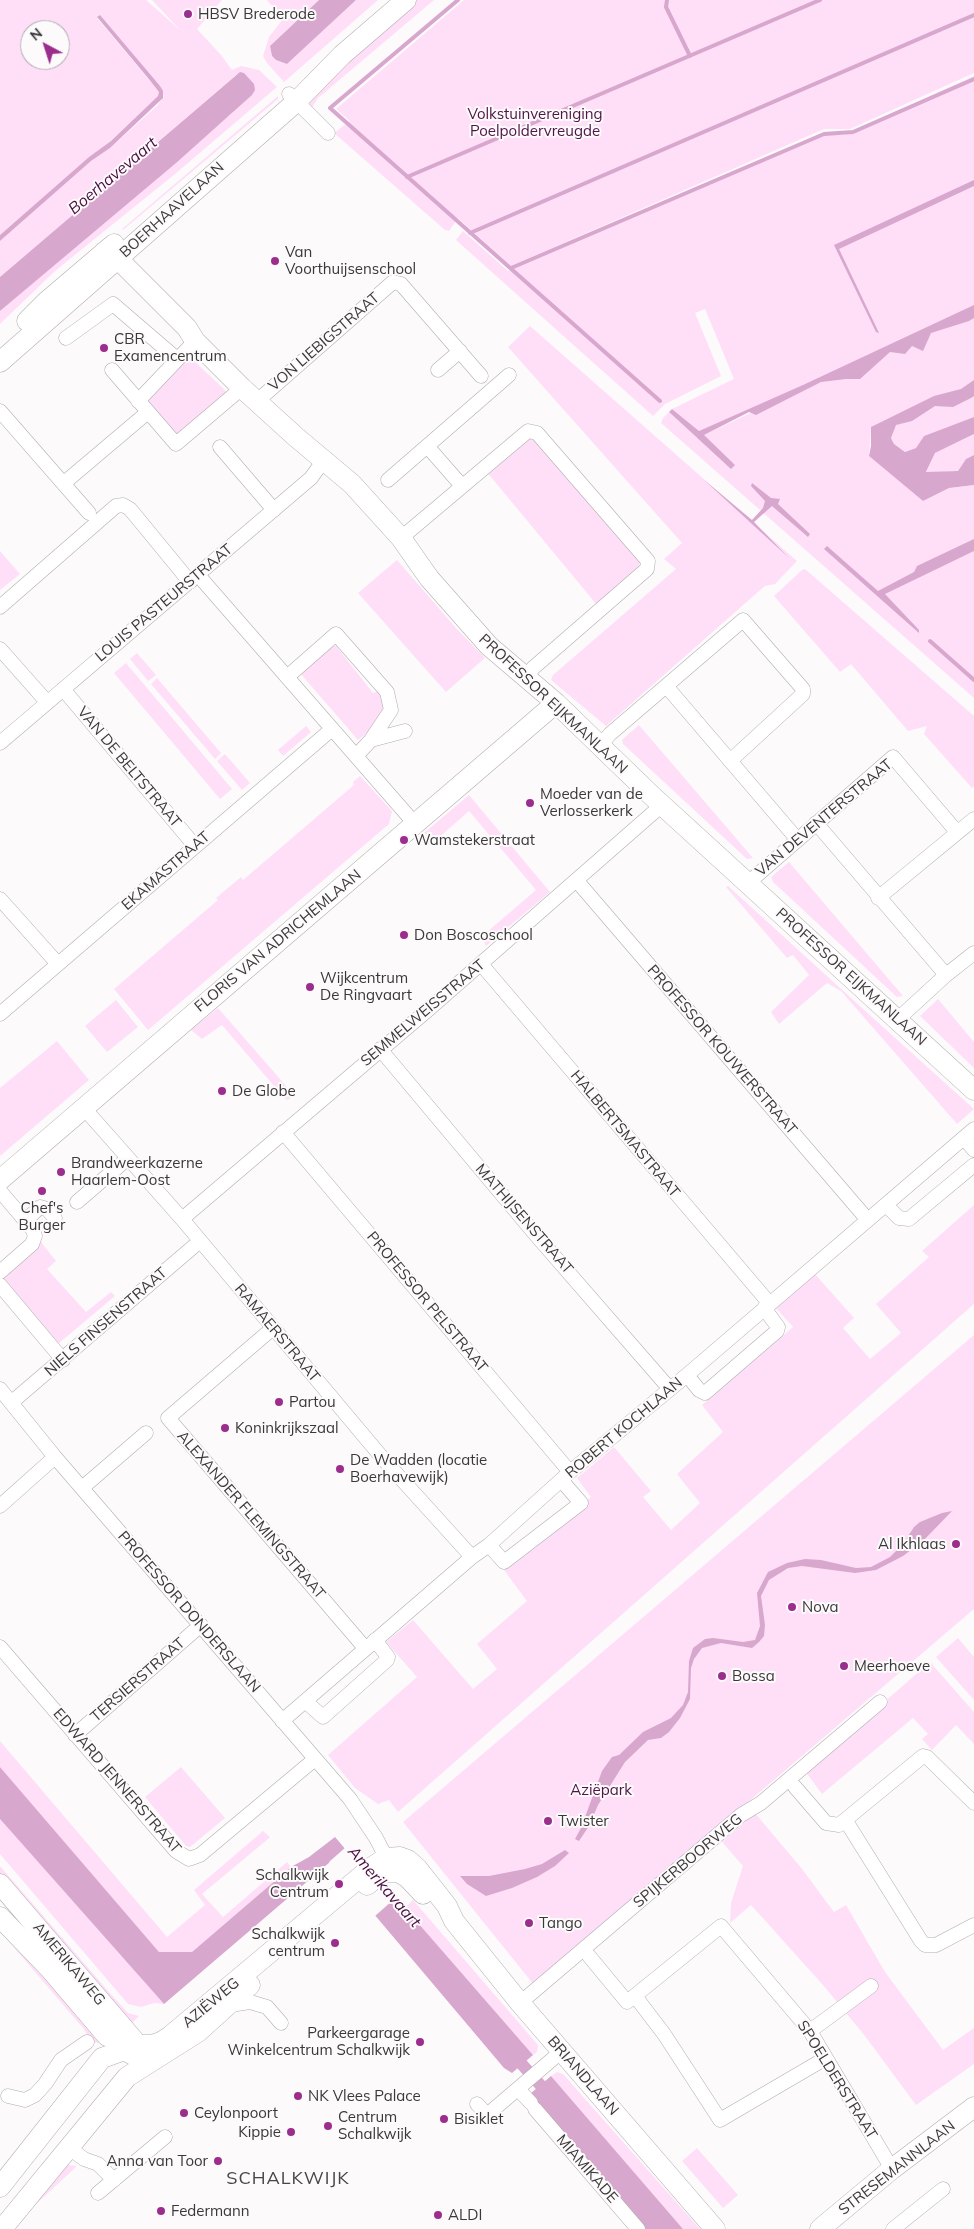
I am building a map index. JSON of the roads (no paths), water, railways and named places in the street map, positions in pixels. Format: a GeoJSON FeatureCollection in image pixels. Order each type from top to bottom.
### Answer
{"type":"FeatureCollection","features":[{"type":"Feature","properties":{"kind":"street","name":"BOERHAAVELAAN"},"geometry":{"type":"LineString","coordinates":[[0,362],[110,259],[406,0]]}},
{"type":"Feature","properties":{"kind":"street"},"geometry":{"type":"LineString","coordinates":[[292,98],[328,133]]}},
{"type":"Feature","properties":{"kind":"street","name":"BOERHAAVELAAN"},"geometry":{"type":"LineString","coordinates":[[0,348],[47,301],[110,259]]}},
{"type":"Feature","properties":{"kind":"street","name":"PROFESSOR EIJKMANLAAN"},"geometry":{"type":"LineString","coordinates":[[110,259],[182,334],[195,341],[249,395],[352,484],[402,538],[430,578],[489,646],[527,676],[662,805],[974,1090]]}},
{"type":"Feature","properties":{"kind":"street","name":"VON LIEBIGSTRAAT"},"geometry":{"type":"LineString","coordinates":[[148,412],[176,444],[249,395],[393,282],[401,284],[460,352]]}},
{"type":"Feature","properties":{"kind":"street"},"geometry":{"type":"LineString","coordinates":[[66,338],[113,304],[177,359]]}},
{"type":"Feature","properties":{"kind":"street"},"geometry":{"type":"LineString","coordinates":[[138,402],[195,341]]}},
{"type":"Feature","properties":{"kind":"street"},"geometry":{"type":"LineString","coordinates":[[438,370],[460,352],[481,376]]}},
{"type":"Feature","properties":{"kind":"street"},"geometry":{"type":"LineString","coordinates":[[64,484],[148,412],[112,370]]}},
{"type":"Feature","properties":{"kind":"street"},"geometry":{"type":"LineString","coordinates":[[388,480],[509,375]]}},
{"type":"Feature","properties":{"kind":"street"},"geometry":{"type":"LineString","coordinates":[[0,411],[89,513]]}},
{"type":"Feature","properties":{"kind":"street"},"geometry":{"type":"LineString","coordinates":[[402,538],[528,430],[537,432],[648,561],[648,569],[533,668],[527,676]]}},
{"type":"Feature","properties":{"kind":"street"},"geometry":{"type":"LineString","coordinates":[[220,446],[274,510]]}},
{"type":"Feature","properties":{"kind":"street"},"geometry":{"type":"LineString","coordinates":[[427,446],[462,486]]}},
{"type":"Feature","properties":{"kind":"street","name":"LOUIS PASTEURSTRAAT"},"geometry":{"type":"LineString","coordinates":[[0,743],[274,510],[310,478],[324,460]]}},
{"type":"Feature","properties":{"kind":"street"},"geometry":{"type":"LineString","coordinates":[[0,606],[116,506],[123,505],[130,509],[287,677],[416,825]]}},
{"type":"Feature","properties":{"kind":"street"},"geometry":{"type":"LineString","coordinates":[[600,746],[610,734],[667,687],[742,620],[803,689],[803,694],[730,761]]}},
{"type":"Feature","properties":{"kind":"street"},"geometry":{"type":"LineString","coordinates":[[287,677],[336,634],[387,692],[391,710],[371,740],[356,756]]}},
{"type":"Feature","properties":{"kind":"street"},"geometry":{"type":"LineString","coordinates":[[0,649],[47,702]]}},
{"type":"Feature","properties":{"kind":"street"},"geometry":{"type":"LineString","coordinates":[[667,687],[797,839]]}},
{"type":"Feature","properties":{"kind":"street","name":"VAN DE BELTSTRAAT"},"geometry":{"type":"LineString","coordinates":[[63,689],[196,846]]}},
{"type":"Feature","properties":{"kind":"street","name":"FLORIS VAN ADRICHEMLAAN"},"geometry":{"type":"LineString","coordinates":[[0,1180],[556,703]]}},
{"type":"Feature","properties":{"kind":"street","name":"EKAMASTRAAT"},"geometry":{"type":"LineString","coordinates":[[0,1014],[332,729]]}},
{"type":"Feature","properties":{"kind":"street"},"geometry":{"type":"LineString","coordinates":[[371,740],[405,731]]}},
{"type":"Feature","properties":{"kind":"street","name":"VAN DEVENTERSTRAAT"},"geometry":{"type":"LineString","coordinates":[[748,883],[893,757],[957,832]]}},
{"type":"Feature","properties":{"kind":"street","name":"SEMMELWEISSTRAAT"},"geometry":{"type":"LineString","coordinates":[[182,1219],[481,964],[662,805]]}},
{"type":"Feature","properties":{"kind":"street"},"geometry":{"type":"LineString","coordinates":[[878,898],[974,819]]}},
{"type":"Feature","properties":{"kind":"street"},"geometry":{"type":"LineString","coordinates":[[816,823],[878,898],[946,975]]}},
{"type":"Feature","properties":{"kind":"street","name":"PROFESSOR KOUWERSTRAAT"},"geometry":{"type":"LineString","coordinates":[[577,881],[867,1219]]}},
{"type":"Feature","properties":{"kind":"street"},"geometry":{"type":"LineString","coordinates":[[0,899],[58,964]]}},
{"type":"Feature","properties":{"kind":"street"},"geometry":{"type":"LineString","coordinates":[[898,1019],[946,975],[971,962]]}},
{"type":"Feature","properties":{"kind":"street","name":"HALBERTSMASTRAAT"},"geometry":{"type":"LineString","coordinates":[[481,964],[767,1306]]}},
{"type":"Feature","properties":{"kind":"street","name":"MATHIJSENSTRAAT"},"geometry":{"type":"LineString","coordinates":[[380,1049],[535,1234],[669,1388]]}},
{"type":"Feature","properties":{"kind":"street","name":"RAMAERSTRAAT"},"geometry":{"type":"LineString","coordinates":[[83,1107],[182,1219],[385,1461],[472,1557]]}},
{"type":"Feature","properties":{"kind":"street","name":"PROFESSOR PELSTRAAT"},"geometry":{"type":"LineString","coordinates":[[283,1132],[566,1476]]}},
{"type":"Feature","properties":{"kind":"street","name":"ROBERT KOCHLAAN"},"geometry":{"type":"LineString","coordinates":[[282,1721],[472,1557],[489,1545],[566,1476],[969,1134],[974,1150]]}},
{"type":"Feature","properties":{"kind":"street"},"geometry":{"type":"LineString","coordinates":[[77,1202],[127,1159]]}},
{"type":"Feature","properties":{"kind":"street"},"geometry":{"type":"LineString","coordinates":[[886,1205],[899,1218],[909,1219],[974,1164]]}},
{"type":"Feature","properties":{"kind":"street"},"geometry":{"type":"LineString","coordinates":[[0,1191],[33,1230],[32,1244],[0,1272]]}},
{"type":"Feature","properties":{"kind":"street"},"geometry":{"type":"LineString","coordinates":[[25,1221],[40,1207],[47,1209],[55,1218]]}},
{"type":"Feature","properties":{"kind":"street","name":"NIELS FINSENSTRAAT"},"geometry":{"type":"LineString","coordinates":[[12,1402],[200,1241]]}},
{"type":"Feature","properties":{"kind":"street"},"geometry":{"type":"LineString","coordinates":[[0,1285],[63,1360]]}},
{"type":"Feature","properties":{"kind":"street","name":"ROBERT KOCHLAAN"},"geometry":{"type":"LineString","coordinates":[[687,1375],[699,1390],[705,1393],[712,1387],[777,1330],[778,1327],[767,1306]]}},
{"type":"Feature","properties":{"kind":"street","name":"ALEXANDER FLEMINGSTRAAT"},"geometry":{"type":"LineString","coordinates":[[273,1328],[168,1418],[370,1644]]}},
{"type":"Feature","properties":{"kind":"street","name":"PROFESSOR DONDERSLAAN"},"geometry":{"type":"LineString","coordinates":[[0,1388],[55,1457],[350,1799],[376,1838],[389,1865]]}},
{"type":"Feature","properties":{"kind":"street"},"geometry":{"type":"LineString","coordinates":[[82,1488],[146,1433]]}},
{"type":"Feature","properties":{"kind":"street"},"geometry":{"type":"LineString","coordinates":[[0,1506],[55,1457]]}},
{"type":"Feature","properties":{"kind":"street","name":"ROBERT KOCHLAAN"},"geometry":{"type":"LineString","coordinates":[[489,1545],[504,1562],[581,1503],[566,1476]]}},
{"type":"Feature","properties":{"kind":"street","name":"TERSIERSTRAAT"},"geometry":{"type":"LineString","coordinates":[[75,1735],[201,1625]]}},
{"type":"Feature","properties":{"kind":"street"},"geometry":{"type":"LineString","coordinates":[[306,1701],[324,1717],[387,1660],[388,1657],[370,1644]]}},
{"type":"Feature","properties":{"kind":"street","name":"EDWARD JENNERSTRAAT"},"geometry":{"type":"LineString","coordinates":[[0,1647],[176,1851],[189,1859],[200,1855],[316,1759]]}},
{"type":"Feature","properties":{"kind":"street","name":"SPIJKERBOORWEG"},"geometry":{"type":"LineString","coordinates":[[520,2003],[741,1814],[761,1803],[880,1702]]}},
{"type":"Feature","properties":{"kind":"street"},"geometry":{"type":"LineString","coordinates":[[795,1787],[826,1823],[839,1825],[923,1756],[927,1757],[974,1803]]}},
{"type":"Feature","properties":{"kind":"street"},"geometry":{"type":"LineString","coordinates":[[846,1821],[925,1945],[936,1945],[974,1925]]}},
{"type":"Feature","properties":{"kind":"street","name":"BRIANDLAAN"},"geometry":{"type":"LineString","coordinates":[[389,1865],[400,1857],[413,1864],[447,1906],[454,1921],[520,2003],[715,2229]]}},
{"type":"Feature","properties":{"kind":"street","name":"AZIËWEG"},"geometry":{"type":"LineString","coordinates":[[102,2058],[152,2045],[169,2037],[370,1875],[389,1865]]}},
{"type":"Feature","properties":{"kind":"street","name":"AMERIKAWEG"},"geometry":{"type":"LineString","coordinates":[[0,1884],[132,2050]]}},
{"type":"Feature","properties":{"kind":"street","name":"AZIËWEG"},"geometry":{"type":"LineString","coordinates":[[2,2229],[127,2077],[186,2040],[230,2005],[351,1891]]}},
{"type":"Feature","properties":{"kind":"street","name":"AMERIKAWEG"},"geometry":{"type":"LineString","coordinates":[[0,1916],[50,1969],[107,2036],[132,2050]]}},
{"type":"Feature","properties":{"kind":"street","name":"SPOELDERSTRAAT"},"geometry":{"type":"LineString","coordinates":[[635,1996],[721,1926],[810,2031],[892,2169]]}},
{"type":"Feature","properties":{"kind":"street"},"geometry":{"type":"LineString","coordinates":[[589,1956],[627,2002],[635,1996],[664,2034],[720,2120],[826,2058]]}},
{"type":"Feature","properties":{"kind":"street"},"geometry":{"type":"LineString","coordinates":[[810,2031],[872,1986]]}},
{"type":"Feature","properties":{"kind":"street"},"geometry":{"type":"LineString","coordinates":[[230,2005],[250,2002],[267,2007],[281,2023]]}},
{"type":"Feature","properties":{"kind":"street"},"geometry":{"type":"LineString","coordinates":[[0,2187],[102,2058],[107,2036]]}},
{"type":"Feature","properties":{"kind":"street"},"geometry":{"type":"LineString","coordinates":[[3,2096],[25,2100],[35,2095],[45,2084],[60,2060],[87,2042]]}},
{"type":"Feature","properties":{"kind":"street"},"geometry":{"type":"LineString","coordinates":[[132,2050],[141,2059],[153,2059]]}},
{"type":"Feature","properties":{"kind":"street","name":"AZIËWEG"},"geometry":{"type":"LineString","coordinates":[[127,2077],[132,2050]]}},
{"type":"Feature","properties":{"kind":"street"},"geometry":{"type":"LineString","coordinates":[[477,2104],[487,2116],[562,2051]]}},
{"type":"Feature","properties":{"kind":"street","name":"MIAMIKADE"},"geometry":{"type":"LineString","coordinates":[[519,2087],[638,2229]]}},
{"type":"Feature","properties":{"kind":"street","name":"STRESEMANNLAAN"},"geometry":{"type":"LineString","coordinates":[[820,2229],[892,2169],[974,2107]]}},
{"type":"Feature","properties":{"kind":"street"},"geometry":{"type":"LineString","coordinates":[[98,2193],[165,2137]]}},
{"type":"Feature","properties":{"kind":"street"},"geometry":{"type":"LineString","coordinates":[[0,2177],[38,2138]]}},
{"type":"Feature","properties":{"kind":"street"},"geometry":{"type":"LineString","coordinates":[[69,2148],[84,2159],[98,2164],[114,2180]]}},
{"type":"Feature","properties":{"kind":"street"},"geometry":{"type":"LineString","coordinates":[[893,2229],[943,2189]]}},
{"type":"Feature","properties":{"kind":"waterway"},"geometry":{"type":"LineString","coordinates":[[458,0],[330,108],[660,401]]}},
{"type":"Feature","properties":{"kind":"waterway"},"geometry":{"type":"LineString","coordinates":[[667,0],[666,7],[690,56]]}},
{"type":"Feature","properties":{"kind":"waterway"},"geometry":{"type":"LineString","coordinates":[[407,177],[820,0]]}},
{"type":"Feature","properties":{"kind":"waterway"},"geometry":{"type":"LineString","coordinates":[[470,233],[974,15]]}},
{"type":"Feature","properties":{"kind":"waterway"},"geometry":{"type":"LineString","coordinates":[[511,268],[824,134],[853,132],[974,79]]}},
{"type":"Feature","properties":{"kind":"waterway"},"geometry":{"type":"LineString","coordinates":[[930,641],[974,680]]}},
{"type":"Feature","properties":{"kind":"waterway","name":"Amerikavaart"},"geometry":{"type":"LineString","coordinates":[[511,2052],[551,2097]]}},
{"type":"Feature","properties":{"kind":"place","name":"HBSV Brederode"},"geometry":{"type":"Point","coordinates":[188,14]}},
{"type":"Feature","properties":{"kind":"place","name":"Van Voorthuijsenschool"},"geometry":{"type":"Point","coordinates":[275,261]}},
{"type":"Feature","properties":{"kind":"place","name":"CBR Examencentrum"},"geometry":{"type":"Point","coordinates":[104,348]}},
{"type":"Feature","properties":{"kind":"place","name":"Moeder van de Verlosserkerk"},"geometry":{"type":"Point","coordinates":[530,803]}},
{"type":"Feature","properties":{"kind":"place","name":"Wamstekerstraat"},"geometry":{"type":"Point","coordinates":[404,840]}},
{"type":"Feature","properties":{"kind":"place","name":"Don Boscoschool"},"geometry":{"type":"Point","coordinates":[404,935]}},
{"type":"Feature","properties":{"kind":"place","name":"Wijkcentrum De Ringvaart"},"geometry":{"type":"Point","coordinates":[310,987]}},
{"type":"Feature","properties":{"kind":"place","name":"De Globe"},"geometry":{"type":"Point","coordinates":[222,1091]}},
{"type":"Feature","properties":{"kind":"place","name":"Brandweerkazerne Haarlem-Oost"},"geometry":{"type":"Point","coordinates":[61,1172]}},
{"type":"Feature","properties":{"kind":"place","name":"Chef's Burger"},"geometry":{"type":"Point","coordinates":[42,1191]}},
{"type":"Feature","properties":{"kind":"place","name":"Partou"},"geometry":{"type":"Point","coordinates":[279,1402]}},
{"type":"Feature","properties":{"kind":"place","name":"Koninkrijkszaal"},"geometry":{"type":"Point","coordinates":[225,1428]}},
{"type":"Feature","properties":{"kind":"place","name":"De Wadden (locatie Boerhavewijk)"},"geometry":{"type":"Point","coordinates":[340,1469]}},
{"type":"Feature","properties":{"kind":"place","name":"Al Ikhlaas"},"geometry":{"type":"Point","coordinates":[956,1544]}},
{"type":"Feature","properties":{"kind":"place","name":"Nova"},"geometry":{"type":"Point","coordinates":[792,1607]}},
{"type":"Feature","properties":{"kind":"place","name":"Meerhoeve"},"geometry":{"type":"Point","coordinates":[844,1666]}},
{"type":"Feature","properties":{"kind":"place","name":"Bossa"},"geometry":{"type":"Point","coordinates":[722,1676]}},
{"type":"Feature","properties":{"kind":"place","name":"Twister"},"geometry":{"type":"Point","coordinates":[548,1821]}},
{"type":"Feature","properties":{"kind":"place","name":"Schalkwijk Centrum"},"geometry":{"type":"Point","coordinates":[339,1884]}},
{"type":"Feature","properties":{"kind":"place","name":"Tango"},"geometry":{"type":"Point","coordinates":[529,1923]}},
{"type":"Feature","properties":{"kind":"place","name":"Schalkwijk centrum"},"geometry":{"type":"Point","coordinates":[335,1943]}},
{"type":"Feature","properties":{"kind":"place","name":"Parkeergarage Winkelcentrum Schalkwijk"},"geometry":{"type":"Point","coordinates":[420,2042]}},
{"type":"Feature","properties":{"kind":"place","name":"NK Vlees Palace"},"geometry":{"type":"Point","coordinates":[298,2096]}},
{"type":"Feature","properties":{"kind":"place","name":"Ceylonpoort"},"geometry":{"type":"Point","coordinates":[184,2113]}},
{"type":"Feature","properties":{"kind":"place","name":"Bisiklet"},"geometry":{"type":"Point","coordinates":[444,2119]}},
{"type":"Feature","properties":{"kind":"place","name":"Centrum Schalkwijk"},"geometry":{"type":"Point","coordinates":[328,2126]}},
{"type":"Feature","properties":{"kind":"place","name":"Kippie"},"geometry":{"type":"Point","coordinates":[291,2132]}},
{"type":"Feature","properties":{"kind":"place","name":"Anna van Toor"},"geometry":{"type":"Point","coordinates":[218,2161]}},
{"type":"Feature","properties":{"kind":"place","name":"Federmann"},"geometry":{"type":"Point","coordinates":[161,2211]}},
{"type":"Feature","properties":{"kind":"place","name":"ALDI"},"geometry":{"type":"Point","coordinates":[438,2215]}},
{"type":"Feature","properties":{"kind":"district","name":"SCHALKWIJK"},"geometry":{"type":"Point","coordinates":[288,2179]}},
{"type":"Feature","properties":{"kind":"park label","name":"Volkstuinvereniging Poelpoldervreugde"},"geometry":{"type":"Point","coordinates":[535,122]}},
{"type":"Feature","properties":{"kind":"park label","name":"Aziëpark"},"geometry":{"type":"Point","coordinates":[601,1790]}},
{"type":"Feature","properties":{"kind":"water label","name":"Boerhavevaart"},"geometry":{"type":"Point","coordinates":[113,176]}}]}
